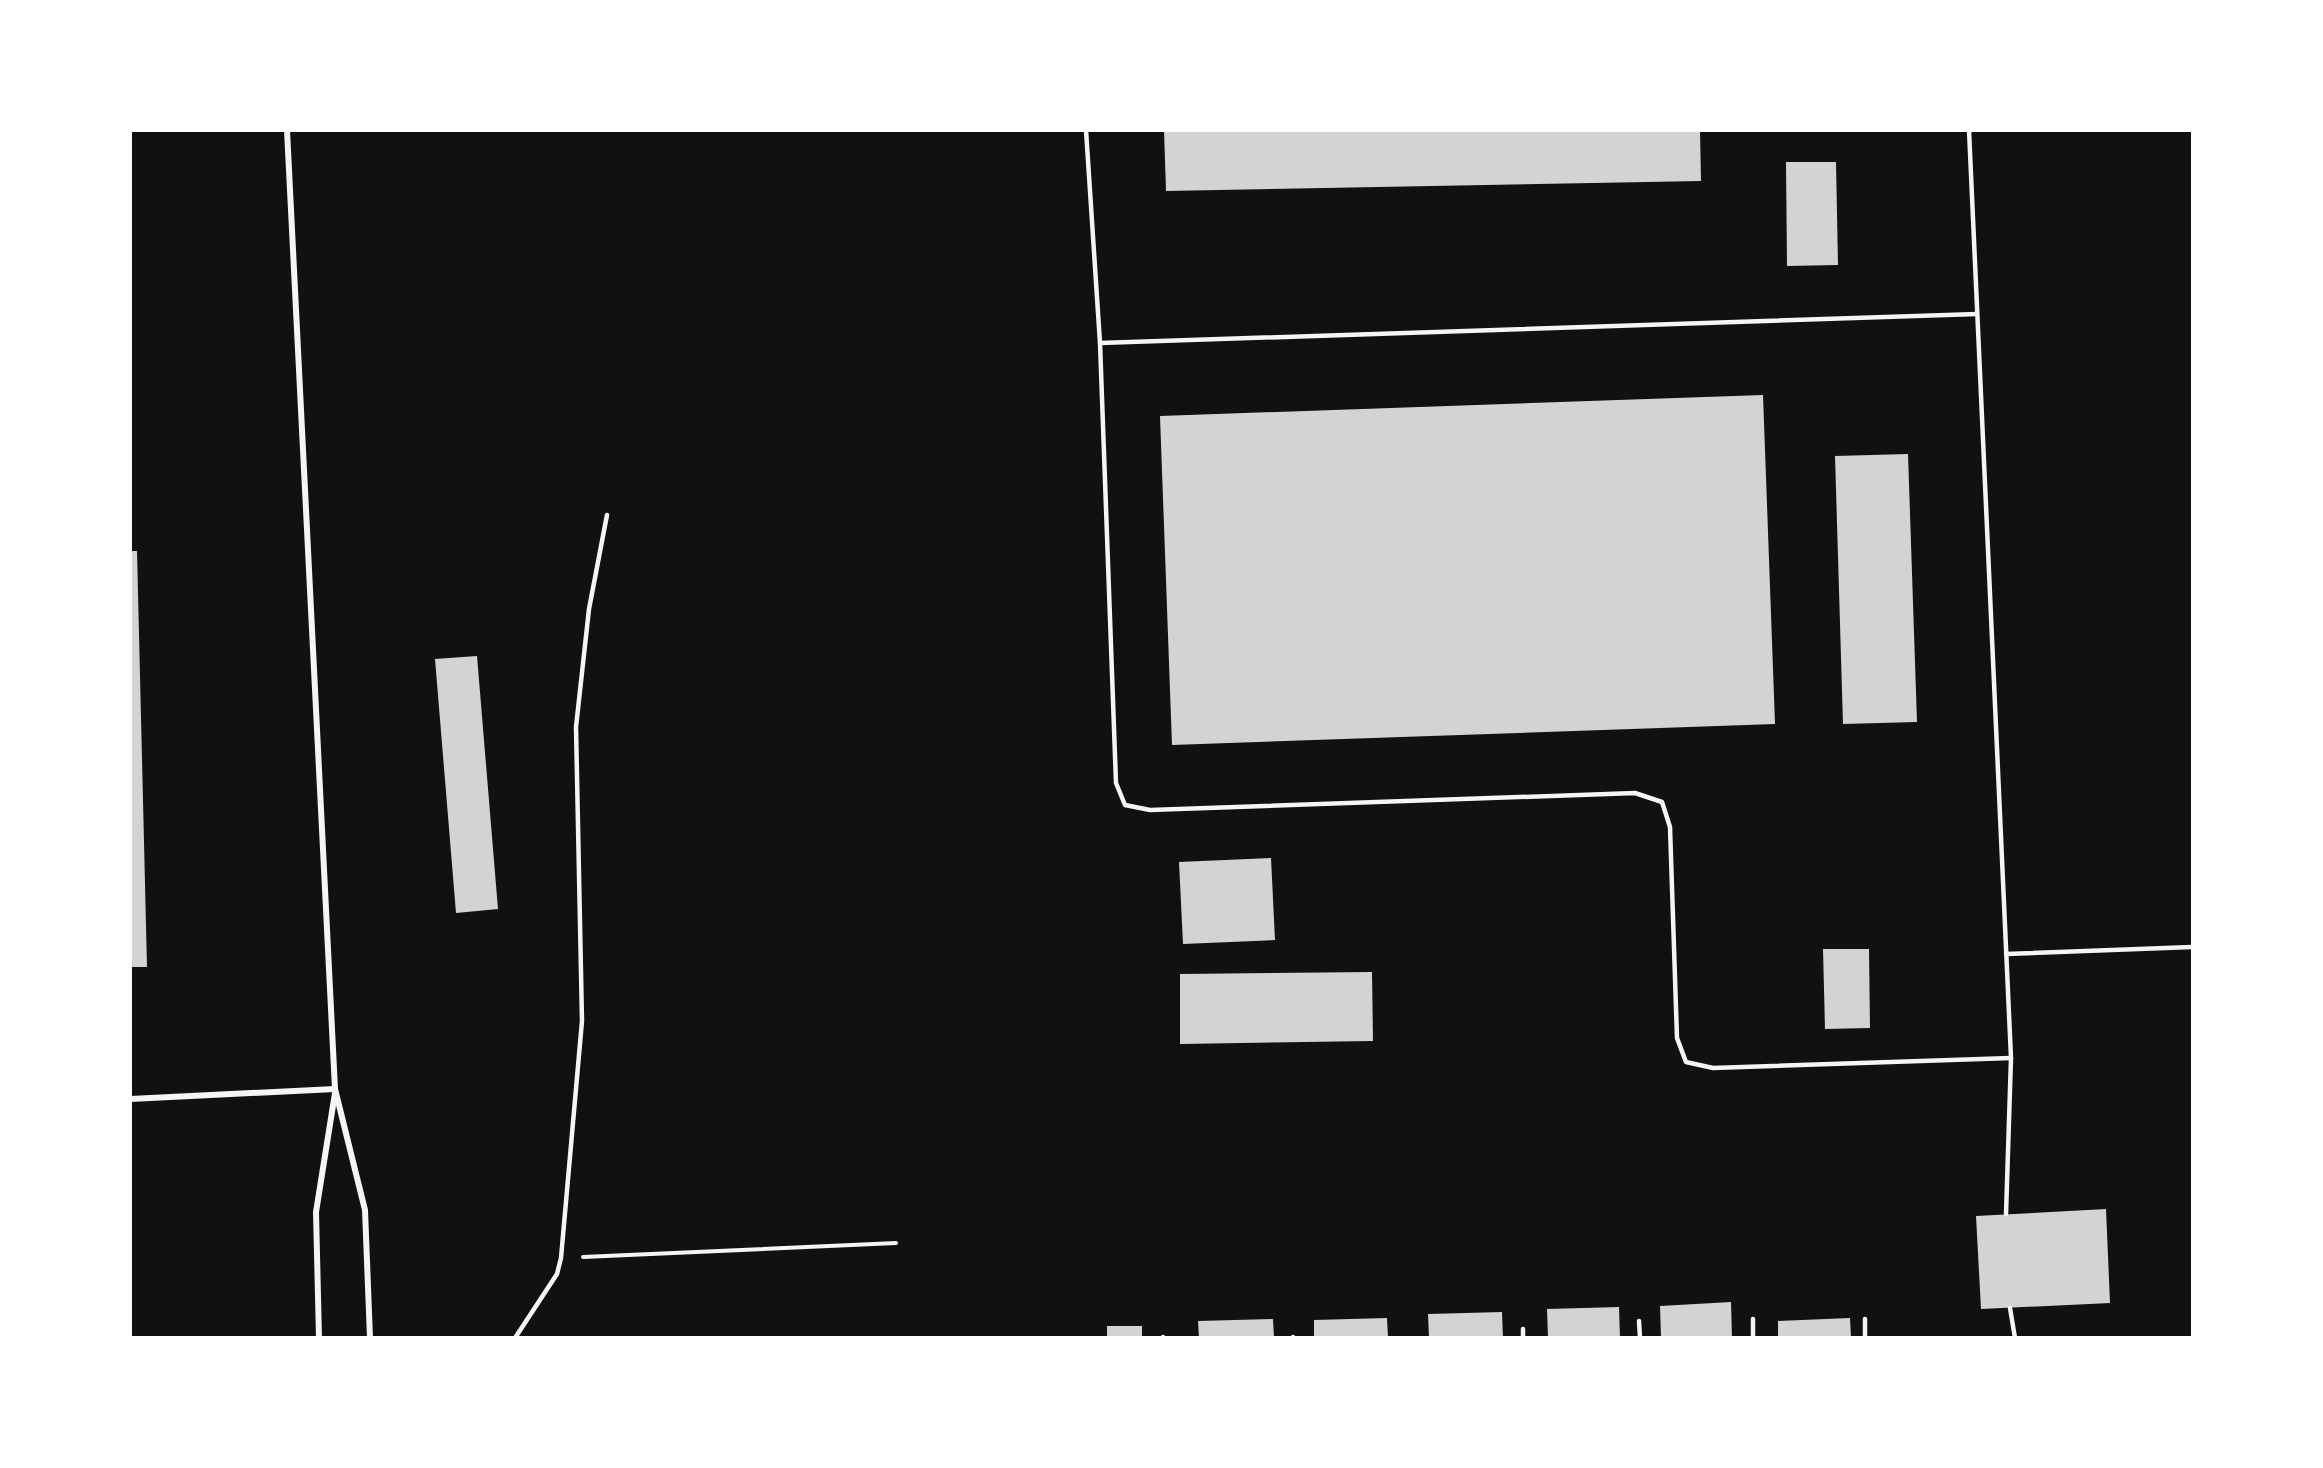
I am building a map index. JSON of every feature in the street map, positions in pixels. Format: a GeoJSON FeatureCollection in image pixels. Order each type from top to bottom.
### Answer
{"type":"FeatureCollection","features":[{"type":"Feature","properties":{"kind":"street"},"geometry":{"type":"LineString","coordinates":[[287,130],[335,1089],[365,1210],[370,1338]]}},
{"type":"Feature","properties":{"kind":"street"},"geometry":{"type":"LineString","coordinates":[[130,1099],[335,1089]]}},
{"type":"Feature","properties":{"kind":"street"},"geometry":{"type":"LineString","coordinates":[[319,1338],[316,1212],[335,1089]]}},
{"type":"Feature","properties":{"kind":"lane"},"geometry":{"type":"LineString","coordinates":[[1086,130],[1100,343],[1116,783],[1125,806],[1150,810],[1635,793],[1662,802],[1670,827],[1677,1038],[1686,1062],[1713,1068],[2011,1058]]}},
{"type":"Feature","properties":{"kind":"lane"},"geometry":{"type":"LineString","coordinates":[[1969,130],[2011,1058],[2006,1214]]}},
{"type":"Feature","properties":{"kind":"lane"},"geometry":{"type":"LineString","coordinates":[[1100,343],[1977,314]]}},
{"type":"Feature","properties":{"kind":"lane"},"geometry":{"type":"LineString","coordinates":[[515,1338],[557,1274],[561,1258],[582,1021],[576,727],[589,609],[607,515]]}},
{"type":"Feature","properties":{"kind":"lane"},"geometry":{"type":"LineString","coordinates":[[2006,954],[2193,947]]}},
{"type":"Feature","properties":{"kind":"lane"},"geometry":{"type":"LineString","coordinates":[[2010,1308],[2015,1338]]}},
{"type":"Feature","properties":{"kind":"lane"},"geometry":{"type":"LineString","coordinates":[[1753,1319],[1753,1338]]}},
{"type":"Feature","properties":{"kind":"lane"},"geometry":{"type":"LineString","coordinates":[[1864,1319],[1865,1338]]}},
{"type":"Feature","properties":{"kind":"lane"},"geometry":{"type":"LineString","coordinates":[[1639,1321],[1640,1338]]}},
{"type":"Feature","properties":{"kind":"lane"},"geometry":{"type":"LineString","coordinates":[[1523,1329],[1523,1338]]}},
{"type":"Feature","properties":{"kind":"path"},"geometry":{"type":"LineString","coordinates":[[561,1258],[896,1243]]}},
{"type":"Feature","properties":{"kind":"building"},"geometry":{"type":"Polygon","coordinates":[[[1164,130],[1700,130],[1701,181],[1166,191],[1164,130]]]}},
{"type":"Feature","properties":{"kind":"building"},"geometry":{"type":"Polygon","coordinates":[[[1786,162],[1836,162],[1838,265],[1787,266],[1786,162]]]}},
{"type":"Feature","properties":{"kind":"building"},"geometry":{"type":"Polygon","coordinates":[[[1763,395],[1775,724],[1172,745],[1160,416],[1763,395]]]}},
{"type":"Feature","properties":{"kind":"building"},"geometry":{"type":"Polygon","coordinates":[[[1908,454],[1917,722],[1843,724],[1835,456],[1908,454]]]}},
{"type":"Feature","properties":{"kind":"building"},"geometry":{"type":"Polygon","coordinates":[[[130,551],[137,551],[147,967],[130,967],[130,551]]]}},
{"type":"Feature","properties":{"kind":"building"},"geometry":{"type":"Polygon","coordinates":[[[477,656],[498,909],[456,913],[435,659],[477,656]]]}},
{"type":"Feature","properties":{"kind":"building"},"geometry":{"type":"Polygon","coordinates":[[[1271,858],[1275,940],[1183,944],[1179,862],[1271,858]]]}},
{"type":"Feature","properties":{"kind":"building"},"geometry":{"type":"Polygon","coordinates":[[[1823,949],[1869,949],[1870,1028],[1825,1029],[1823,949]]]}},
{"type":"Feature","properties":{"kind":"building"},"geometry":{"type":"Polygon","coordinates":[[[1372,972],[1373,1041],[1180,1044],[1180,974],[1372,972]]]}},
{"type":"Feature","properties":{"kind":"building"},"geometry":{"type":"Polygon","coordinates":[[[2106,1209],[2110,1303],[1981,1309],[1976,1216],[2106,1209]]]}},
{"type":"Feature","properties":{"kind":"building"},"geometry":{"type":"Polygon","coordinates":[[[1731,1302],[1732,1338],[1661,1338],[1660,1306],[1731,1302]]]}},
{"type":"Feature","properties":{"kind":"building"},"geometry":{"type":"Polygon","coordinates":[[[1619,1307],[1620,1338],[1548,1338],[1547,1309],[1619,1307]]]}},
{"type":"Feature","properties":{"kind":"building"},"geometry":{"type":"Polygon","coordinates":[[[1502,1312],[1503,1338],[1429,1338],[1428,1314],[1502,1312]]]}},
{"type":"Feature","properties":{"kind":"building"},"geometry":{"type":"Polygon","coordinates":[[[1387,1318],[1388,1338],[1314,1338],[1314,1320],[1387,1318]]]}},
{"type":"Feature","properties":{"kind":"building"},"geometry":{"type":"Polygon","coordinates":[[[1850,1318],[1851,1338],[1778,1338],[1778,1321],[1850,1318]]]}},
{"type":"Feature","properties":{"kind":"building"},"geometry":{"type":"Polygon","coordinates":[[[1273,1319],[1274,1338],[1199,1338],[1198,1321],[1273,1319]]]}},
{"type":"Feature","properties":{"kind":"building"},"geometry":{"type":"Polygon","coordinates":[[[1107,1326],[1142,1326],[1142,1338],[1107,1338],[1107,1326]]]}}]}
